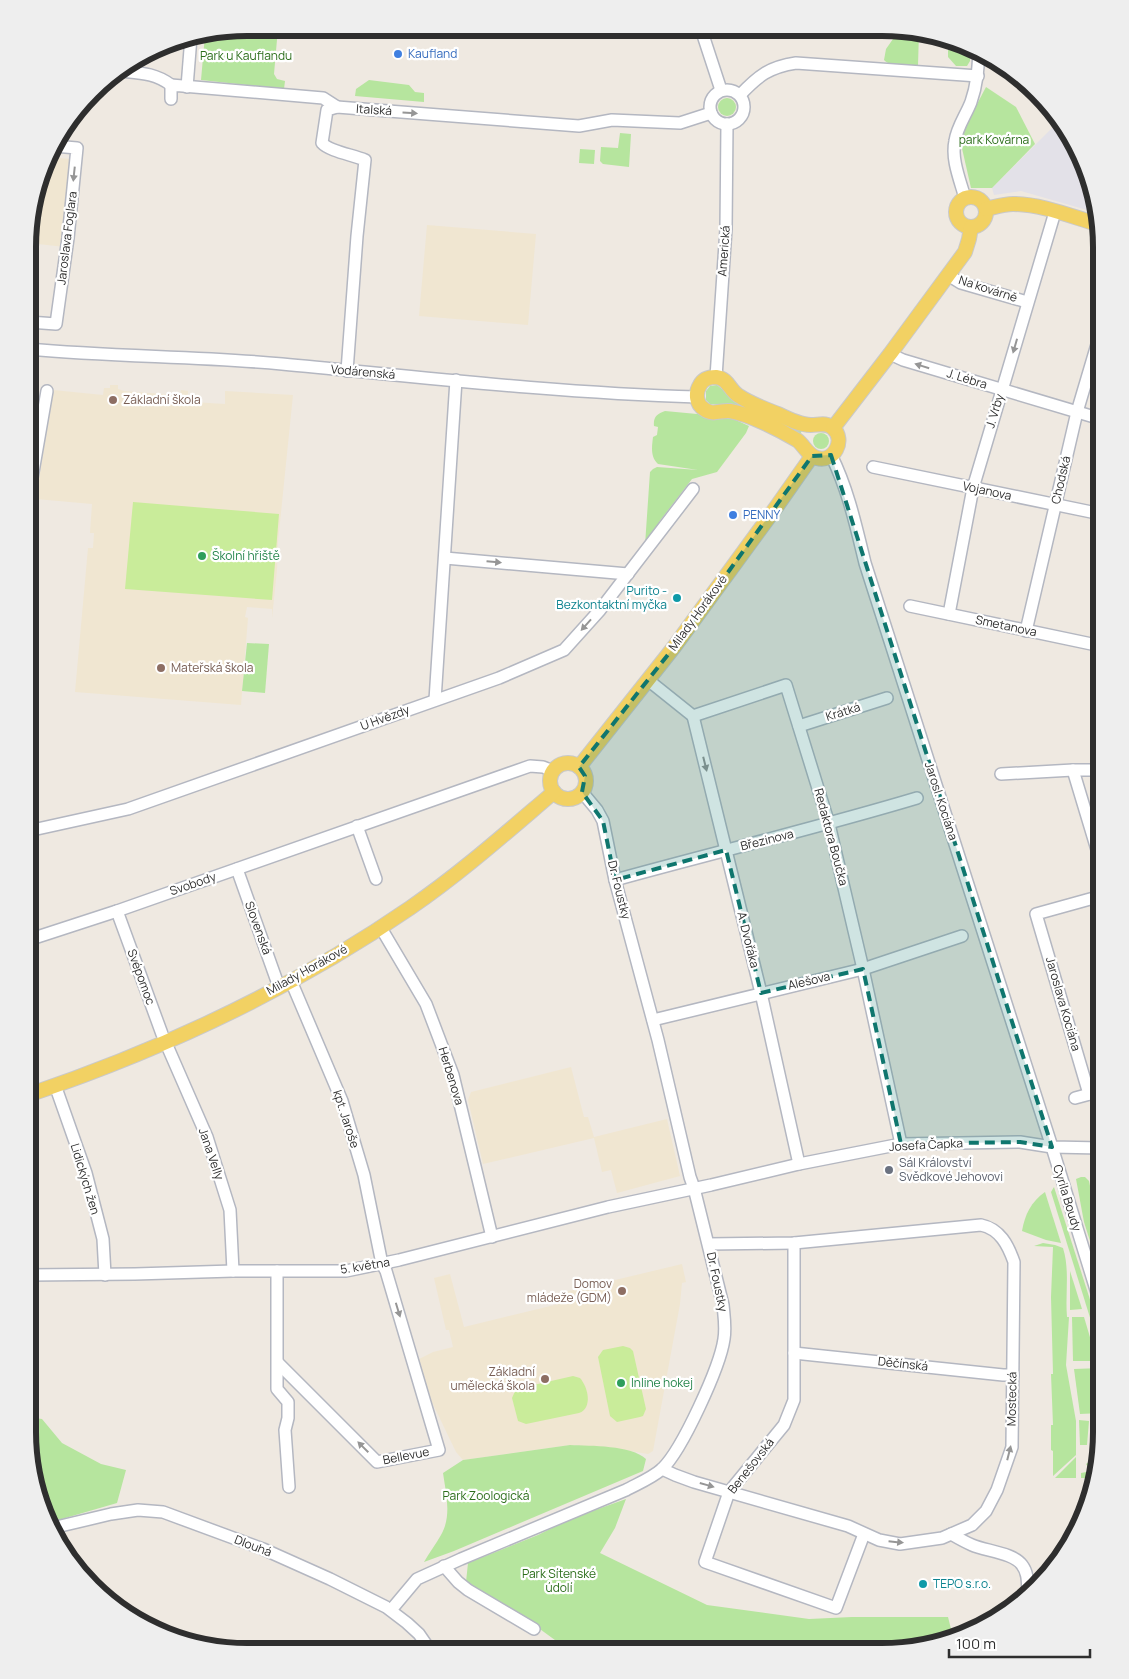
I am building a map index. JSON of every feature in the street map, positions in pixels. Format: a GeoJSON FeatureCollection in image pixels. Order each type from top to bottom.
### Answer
{"type":"FeatureCollection","features":[{"type":"Feature","properties":{"kind":"main road"},"geometry":{"type":"LineString","coordinates":[[972,196],[980,199],[986,209],[983,222],[971,227],[960,222],[956,215],[958,203],[972,196]]}},
{"type":"Feature","properties":{"kind":"main road"},"geometry":{"type":"LineString","coordinates":[[986,209],[1019,204],[1091,222]]}},
{"type":"Feature","properties":{"kind":"main road"},"geometry":{"type":"LineString","coordinates":[[833,428],[965,252],[970,239],[971,227]]}},
{"type":"Feature","properties":{"kind":"main road"},"geometry":{"type":"LineString","coordinates":[[716,377],[726,381],[740,397],[777,414],[806,425],[825,424],[833,428],[839,440],[838,447],[832,455],[822,459],[812,456],[797,440],[767,425],[729,411],[715,413],[705,410],[700,406],[697,397],[698,388],[702,382],[716,377]]}},
{"type":"Feature","properties":{"kind":"main road","name":"Milady Horákové"},"geometry":{"type":"LineString","coordinates":[[579,767],[648,680],[812,456]]}},
{"type":"Feature","properties":{"kind":"main road"},"geometry":{"type":"LineString","coordinates":[[568,763],[579,767],[585,776],[586,782],[582,792],[577,796],[560,797],[554,792],[550,782],[553,771],[557,766],[568,763]]}},
{"type":"Feature","properties":{"kind":"main road","name":"Milady Horákové"},"geometry":{"type":"LineString","coordinates":[[36,1092],[166,1043],[285,984],[381,928],[461,871],[554,792]]}},
{"type":"Feature","properties":{"kind":"street"},"geometry":{"type":"LineString","coordinates":[[703,36],[721,90]]}},
{"type":"Feature","properties":{"kind":"street"},"geometry":{"type":"LineString","coordinates":[[188,87],[191,44]]}},
{"type":"Feature","properties":{"kind":"street"},"geometry":{"type":"LineString","coordinates":[[965,198],[956,166],[954,142],[972,100],[978,76],[979,60]]}},
{"type":"Feature","properties":{"kind":"street"},"geometry":{"type":"LineString","coordinates":[[740,95],[762,74],[781,65],[796,63],[978,76]]}},
{"type":"Feature","properties":{"kind":"street","name":"Italská"},"geometry":{"type":"LineString","coordinates":[[130,72],[161,77],[171,85],[323,98],[332,109],[579,126],[612,120],[680,123],[711,113]]}},
{"type":"Feature","properties":{"kind":"street"},"geometry":{"type":"LineString","coordinates":[[171,85],[171,99]]}},
{"type":"Feature","properties":{"kind":"street"},"geometry":{"type":"LineString","coordinates":[[721,90],[731,90],[740,95],[744,104],[743,114],[737,121],[728,124],[719,122],[711,113],[710,104],[712,98],[721,90]]}},
{"type":"Feature","properties":{"kind":"street"},"geometry":{"type":"LineString","coordinates":[[332,109],[322,143],[326,148],[352,154],[365,160],[357,236],[347,371]]}},
{"type":"Feature","properties":{"kind":"street","name":"Americká"},"geometry":{"type":"LineString","coordinates":[[716,377],[726,229],[728,124]]}},
{"type":"Feature","properties":{"kind":"street","name":"Jaroslava Foglara"},"geometry":{"type":"LineString","coordinates":[[36,323],[56,324],[68,238],[77,148],[62,147]]}},
{"type":"Feature","properties":{"kind":"street","name":"J. Vrby"},"geometry":{"type":"LineString","coordinates":[[949,614],[973,488],[1055,212]]}},
{"type":"Feature","properties":{"kind":"street","name":"Na kovárně"},"geometry":{"type":"LineString","coordinates":[[948,276],[961,283],[1027,302]]}},
{"type":"Feature","properties":{"kind":"street","name":"Vodárenská"},"geometry":{"type":"LineString","coordinates":[[36,349],[281,364],[582,391],[697,397]]}},
{"type":"Feature","properties":{"kind":"street","name":"J. Lébra"},"geometry":{"type":"LineString","coordinates":[[890,354],[903,360],[1093,417]]}},
{"type":"Feature","properties":{"kind":"street","name":"Chodská"},"geometry":{"type":"LineString","coordinates":[[1026,631],[1077,412],[1093,360]]}},
{"type":"Feature","properties":{"kind":"street"},"geometry":{"type":"LineString","coordinates":[[435,700],[456,380]]}},
{"type":"Feature","properties":{"kind":"street"},"geometry":{"type":"LineString","coordinates":[[36,453],[47,392]]}},
{"type":"Feature","properties":{"kind":"street","name":"Jarosl. Kociána"},"geometry":{"type":"LineString","coordinates":[[832,455],[851,509],[865,563],[1052,1147]]}},
{"type":"Feature","properties":{"kind":"street","name":"Vojanova"},"geometry":{"type":"LineString","coordinates":[[873,467],[1093,512]]}},
{"type":"Feature","properties":{"kind":"street","name":"U Hvězdy"},"geometry":{"type":"LineString","coordinates":[[36,829],[128,810],[506,675],[564,650],[600,610],[693,489]]}},
{"type":"Feature","properties":{"kind":"street"},"geometry":{"type":"LineString","coordinates":[[445,558],[628,574]]}},
{"type":"Feature","properties":{"kind":"street","name":"Smetanova"},"geometry":{"type":"LineString","coordinates":[[910,606],[1093,644]]}},
{"type":"Feature","properties":{"kind":"street"},"geometry":{"type":"LineString","coordinates":[[648,680],[693,716]]}},
{"type":"Feature","properties":{"kind":"street","name":"Redaktora Boučka"},"geometry":{"type":"LineString","coordinates":[[693,716],[786,685],[829,824],[901,1144]]}},
{"type":"Feature","properties":{"kind":"street","name":"Krátká"},"geometry":{"type":"LineString","coordinates":[[799,726],[887,698]]}},
{"type":"Feature","properties":{"kind":"street","name":"A. Dvořáka"},"geometry":{"type":"LineString","coordinates":[[693,716],[761,993],[799,1164]]}},
{"type":"Feature","properties":{"kind":"street","name":"Svobody"},"geometry":{"type":"LineString","coordinates":[[36,937],[117,911],[530,766],[538,766],[553,771]]}},
{"type":"Feature","properties":{"kind":"street"},"geometry":{"type":"LineString","coordinates":[[1073,770],[1093,836]]}},
{"type":"Feature","properties":{"kind":"street"},"geometry":{"type":"LineString","coordinates":[[1001,774],[1093,770]]}},
{"type":"Feature","properties":{"kind":"street","name":"Dr. Foustky"},"geometry":{"type":"LineString","coordinates":[[391,1610],[417,1579],[626,1490],[662,1469],[694,1416],[721,1353],[725,1321],[709,1244],[690,1177],[653,1020],[615,880],[603,821],[597,810],[582,792]]}},
{"type":"Feature","properties":{"kind":"street","name":"Březinova"},"geometry":{"type":"LineString","coordinates":[[615,880],[829,824],[917,798]]}},
{"type":"Feature","properties":{"kind":"street"},"geometry":{"type":"LineString","coordinates":[[358,826],[376,878]]}},
{"type":"Feature","properties":{"kind":"street","name":"Slovenská"},"geometry":{"type":"LineString","coordinates":[[238,869],[285,984]]}},
{"type":"Feature","properties":{"kind":"street","name":"Jaroslava Kociána"},"geometry":{"type":"LineString","coordinates":[[1089,1094],[1036,914],[1093,898]]}},
{"type":"Feature","properties":{"kind":"street","name":"Svépomoc"},"geometry":{"type":"LineString","coordinates":[[117,911],[166,1043]]}},
{"type":"Feature","properties":{"kind":"street","name":"Herbenova"},"geometry":{"type":"LineString","coordinates":[[381,928],[426,1004],[453,1075],[492,1237]]}},
{"type":"Feature","properties":{"kind":"street","name":"Alešova"},"geometry":{"type":"LineString","coordinates":[[653,1020],[863,969],[962,936]]}},
{"type":"Feature","properties":{"kind":"street","name":"kpt. Jaroše"},"geometry":{"type":"LineString","coordinates":[[285,984],[342,1101],[364,1175],[382,1264]]}},
{"type":"Feature","properties":{"kind":"street","name":"Jana Velly"},"geometry":{"type":"LineString","coordinates":[[166,1043],[207,1137],[230,1210],[233,1271]]}},
{"type":"Feature","properties":{"kind":"street","name":"Lidických žen"},"geometry":{"type":"LineString","coordinates":[[55,1085],[86,1173],[103,1239],[106,1274]]}},
{"type":"Feature","properties":{"kind":"street"},"geometry":{"type":"LineString","coordinates":[[1075,1098],[1093,1093]]}},
{"type":"Feature","properties":{"kind":"street","name":"Josefa Čapka"},"geometry":{"type":"LineString","coordinates":[[694,1188],[799,1164],[901,1144],[1020,1142],[1052,1147],[1093,1148]]}},
{"type":"Feature","properties":{"kind":"street","name":"Cyrila Boudy"},"geometry":{"type":"LineString","coordinates":[[1052,1147],[1093,1280]]}},
{"type":"Feature","properties":{"kind":"street","name":"5. května"},"geometry":{"type":"LineString","coordinates":[[36,1275],[346,1271],[382,1264],[608,1207],[694,1188]]}},
{"type":"Feature","properties":{"kind":"street","name":"Mostecká"},"geometry":{"type":"LineString","coordinates":[[662,1469],[729,1492],[848,1526],[880,1540],[900,1544],[942,1538],[972,1525],[986,1511],[1003,1475],[1012,1447],[1014,1262],[1007,1245],[994,1230],[981,1225],[794,1243],[709,1244]]}},
{"type":"Feature","properties":{"kind":"street","name":"Benešovská"},"geometry":{"type":"LineString","coordinates":[[794,1243],[794,1400],[784,1425],[729,1492],[705,1562],[836,1608],[864,1534]]}},
{"type":"Feature","properties":{"kind":"street","name":"Bellevue"},"geometry":{"type":"LineString","coordinates":[[278,1363],[377,1462],[439,1450],[386,1270],[382,1264]]}},
{"type":"Feature","properties":{"kind":"street"},"geometry":{"type":"LineString","coordinates":[[278,1271],[277,1389],[288,1402],[286,1430],[289,1486]]}},
{"type":"Feature","properties":{"kind":"street","name":"Děčínská"},"geometry":{"type":"LineString","coordinates":[[794,1353],[1013,1375]]}},
{"type":"Feature","properties":{"kind":"street","name":"Dlouhá"},"geometry":{"type":"LineString","coordinates":[[59,1526],[111,1514],[138,1510],[163,1512],[263,1549],[330,1579],[391,1610],[419,1634],[425,1643]]}},
{"type":"Feature","properties":{"kind":"street"},"geometry":{"type":"LineString","coordinates":[[951,1534],[973,1546],[1013,1557],[1022,1565],[1027,1575],[1027,1584]]}},
{"type":"Feature","properties":{"kind":"street"},"geometry":{"type":"LineString","coordinates":[[444,1566],[468,1590],[534,1629]]}},
{"type":"Feature","properties":{"kind":"highlighted area"},"geometry":{"type":"Polygon","coordinates":[[[831,455],[1052,1147],[1020,1142],[901,1144],[863,969],[761,993],[726,850],[615,880],[603,821],[582,792],[585,776],[579,767],[674,647],[812,456],[831,455]]]}},
{"type":"Feature","properties":{"kind":"shaded area"},"geometry":{"type":"Polygon","coordinates":[[[1055,127],[1057,130],[1077,167],[1090,211],[1021,191],[994,195],[992,188],[1055,127]]]}},
{"type":"Feature","properties":{"kind":"shaded area"},"geometry":{"type":"Polygon","coordinates":[[[56,158],[70,159],[72,165],[65,247],[36,244],[43,193],[56,158]]]}},
{"type":"Feature","properties":{"kind":"shaded area"},"geometry":{"type":"Polygon","coordinates":[[[427,225],[536,234],[528,325],[419,316],[427,225]]]}},
{"type":"Feature","properties":{"kind":"shaded area"},"geometry":{"type":"Polygon","coordinates":[[[110,385],[118,385],[118,389],[124,391],[174,395],[180,394],[181,390],[188,391],[188,395],[193,395],[193,402],[225,404],[225,391],[293,395],[272,618],[272,609],[247,607],[245,617],[248,618],[241,705],[75,692],[88,548],[93,548],[94,533],[90,533],[92,504],[36,499],[53,390],[103,395],[104,388],[110,388],[110,385]]]}},
{"type":"Feature","properties":{"kind":"shaded area"},"geometry":{"type":"Polygon","coordinates":[[[571,1067],[584,1117],[588,1117],[594,1137],[667,1119],[680,1176],[617,1193],[611,1170],[602,1172],[594,1138],[483,1164],[468,1100],[471,1092],[571,1067]]]}},
{"type":"Feature","properties":{"kind":"shaded area","name":"Základní umělecká škola"},"geometry":{"type":"Polygon","coordinates":[[[682,1264],[686,1282],[682,1283],[680,1304],[653,1451],[648,1454],[612,1448],[570,1445],[463,1460],[456,1452],[430,1398],[419,1359],[433,1352],[453,1347],[449,1330],[446,1330],[434,1278],[450,1274],[464,1327],[567,1302],[565,1292],[682,1264]]]}},
{"type":"Feature","properties":{"kind":"green space","name":"Park u Kauflandu"},"geometry":{"type":"Polygon","coordinates":[[[248,36],[277,36],[274,74],[277,79],[285,81],[284,89],[201,80],[205,40],[248,36]]]}},
{"type":"Feature","properties":{"kind":"green space"},"geometry":{"type":"Polygon","coordinates":[[[894,37],[919,39],[918,65],[905,66],[887,63],[884,60],[886,49],[894,37]]]}},
{"type":"Feature","properties":{"kind":"green space"},"geometry":{"type":"Polygon","coordinates":[[[948,47],[970,56],[970,61],[967,66],[956,66],[948,57],[948,47]]]}},
{"type":"Feature","properties":{"kind":"green space"},"geometry":{"type":"Polygon","coordinates":[[[369,80],[409,85],[415,92],[424,93],[424,102],[355,96],[356,89],[369,80]]]}},
{"type":"Feature","properties":{"kind":"green space","name":"park Kovárna"},"geometry":{"type":"Polygon","coordinates":[[[986,87],[1016,107],[1035,144],[992,188],[971,188],[961,144],[964,129],[986,87]]]}},
{"type":"Feature","properties":{"kind":"green space"},"geometry":{"type":"Polygon","coordinates":[[[727,98],[733,101],[736,107],[733,113],[727,116],[721,113],[718,107],[721,101],[727,98]]]}},
{"type":"Feature","properties":{"kind":"green space"},"geometry":{"type":"Polygon","coordinates":[[[620,133],[631,134],[629,167],[603,164],[600,161],[601,147],[618,148],[620,133]]]}},
{"type":"Feature","properties":{"kind":"green space"},"geometry":{"type":"Polygon","coordinates":[[[580,149],[595,150],[594,164],[579,163],[580,149]]]}},
{"type":"Feature","properties":{"kind":"green space"},"geometry":{"type":"Polygon","coordinates":[[[717,385],[727,393],[803,429],[799,436],[722,405],[710,404],[706,400],[706,391],[710,386],[717,385]]]}},
{"type":"Feature","properties":{"kind":"green space"},"geometry":{"type":"Polygon","coordinates":[[[665,411],[729,417],[749,426],[746,433],[717,472],[692,479],[659,522],[663,526],[645,545],[650,472],[657,467],[698,470],[658,464],[655,461],[652,451],[653,437],[657,435],[658,427],[654,426],[654,420],[665,411]]]}},
{"type":"Feature","properties":{"kind":"green space"},"geometry":{"type":"Polygon","coordinates":[[[818,433],[824,433],[829,438],[827,447],[818,449],[813,444],[813,438],[818,433]]]}},
{"type":"Feature","properties":{"kind":"green space","name":"Školní hřiště"},"geometry":{"type":"Polygon","coordinates":[[[133,502],[279,514],[272,600],[125,589],[133,502]]]}},
{"type":"Feature","properties":{"kind":"green space"},"geometry":{"type":"Polygon","coordinates":[[[247,643],[269,644],[265,693],[242,691],[247,643]]]}},
{"type":"Feature","properties":{"kind":"green space"},"geometry":{"type":"Polygon","coordinates":[[[1085,1177],[1089,1181],[1093,1200],[1093,1251],[1084,1222],[1076,1179],[1085,1177]]]}},
{"type":"Feature","properties":{"kind":"green space"},"geometry":{"type":"Polygon","coordinates":[[[1054,1187],[1093,1309],[1093,1327],[1051,1192],[1054,1187]]]}},
{"type":"Feature","properties":{"kind":"green space"},"geometry":{"type":"Polygon","coordinates":[[[1045,1192],[1061,1243],[1046,1240],[1022,1231],[1029,1209],[1045,1192]]]}},
{"type":"Feature","properties":{"kind":"green space"},"geometry":{"type":"Polygon","coordinates":[[[1043,1243],[1063,1248],[1065,1256],[1067,1317],[1069,1317],[1066,1365],[1076,1421],[1076,1455],[1053,1476],[1053,1451],[1051,1450],[1051,1425],[1053,1425],[1051,1374],[1053,1374],[1051,1297],[1053,1247],[1034,1246],[1043,1243]]]}},
{"type":"Feature","properties":{"kind":"green space"},"geometry":{"type":"Polygon","coordinates":[[[1070,1271],[1082,1309],[1070,1310],[1070,1271]]]}},
{"type":"Feature","properties":{"kind":"green space"},"geometry":{"type":"Polygon","coordinates":[[[1072,1317],[1084,1317],[1093,1347],[1093,1361],[1073,1361],[1072,1317]]]}},
{"type":"Feature","properties":{"kind":"green space","name":"Inline hokej"},"geometry":{"type":"Polygon","coordinates":[[[623,1346],[633,1351],[646,1409],[643,1416],[617,1422],[610,1416],[598,1357],[603,1350],[623,1346]]]}},
{"type":"Feature","properties":{"kind":"green space"},"geometry":{"type":"Polygon","coordinates":[[[1093,1368],[1093,1413],[1080,1414],[1074,1369],[1093,1368]]]}},
{"type":"Feature","properties":{"kind":"green space"},"geometry":{"type":"Polygon","coordinates":[[[573,1376],[580,1378],[587,1392],[588,1402],[583,1410],[579,1413],[526,1424],[518,1421],[512,1398],[516,1389],[573,1376]]]}},
{"type":"Feature","properties":{"kind":"green space"},"geometry":{"type":"Polygon","coordinates":[[[36,1418],[42,1419],[62,1443],[101,1464],[126,1470],[117,1503],[56,1521],[47,1499],[40,1473],[36,1418]]]}},
{"type":"Feature","properties":{"kind":"green space"},"geometry":{"type":"Polygon","coordinates":[[[1079,1420],[1089,1421],[1087,1445],[1080,1445],[1079,1420]]]}},
{"type":"Feature","properties":{"kind":"green space","name":"Park Zoologická"},"geometry":{"type":"Polygon","coordinates":[[[570,1445],[610,1447],[631,1451],[646,1459],[643,1471],[424,1562],[441,1535],[446,1520],[447,1497],[443,1473],[463,1460],[570,1445]]]}},
{"type":"Feature","properties":{"kind":"green space"},"geometry":{"type":"Polygon","coordinates":[[[1076,1457],[1076,1478],[1055,1478],[1076,1457]]]}},
{"type":"Feature","properties":{"kind":"green space"},"geometry":{"type":"Polygon","coordinates":[[[1091,1461],[1090,1469],[1086,1464],[1091,1461]]]}},
{"type":"Feature","properties":{"kind":"green space"},"geometry":{"type":"Polygon","coordinates":[[[1089,1471],[1088,1478],[1081,1478],[1081,1473],[1089,1471]]]}},
{"type":"Feature","properties":{"kind":"green space","name":"Park Sítenské údolí"},"geometry":{"type":"Polygon","coordinates":[[[626,1499],[615,1528],[600,1553],[707,1605],[809,1619],[948,1617],[952,1631],[923,1639],[881,1643],[559,1643],[533,1624],[466,1582],[468,1563],[538,1535],[570,1519],[626,1499]]]}},
{"type":"Feature","properties":{"kind":"place","name":"Kaufland"},"geometry":{"type":"Point","coordinates":[398,54]}},
{"type":"Feature","properties":{"kind":"place","name":"Základní škola"},"geometry":{"type":"Point","coordinates":[113,400]}},
{"type":"Feature","properties":{"kind":"place","name":"PENNY"},"geometry":{"type":"Point","coordinates":[733,515]}},
{"type":"Feature","properties":{"kind":"place","name":"Školní hřiště"},"geometry":{"type":"Point","coordinates":[202,556]}},
{"type":"Feature","properties":{"kind":"place","name":"Purito - Bezkontaktní myčka"},"geometry":{"type":"Point","coordinates":[677,598]}},
{"type":"Feature","properties":{"kind":"place","name":"Mateřská škola"},"geometry":{"type":"Point","coordinates":[161,668]}},
{"type":"Feature","properties":{"kind":"place","name":"Sál Království Svědkové Jehovovi"},"geometry":{"type":"Point","coordinates":[889,1170]}},
{"type":"Feature","properties":{"kind":"place","name":"Domov mládeže (GDM)"},"geometry":{"type":"Point","coordinates":[622,1291]}},
{"type":"Feature","properties":{"kind":"place","name":"Základní umělecká škola"},"geometry":{"type":"Point","coordinates":[545,1379]}},
{"type":"Feature","properties":{"kind":"place","name":"Inline hokej"},"geometry":{"type":"Point","coordinates":[621,1383]}},
{"type":"Feature","properties":{"kind":"place","name":"TEPO s.r.o."},"geometry":{"type":"Point","coordinates":[923,1584]}}]}
